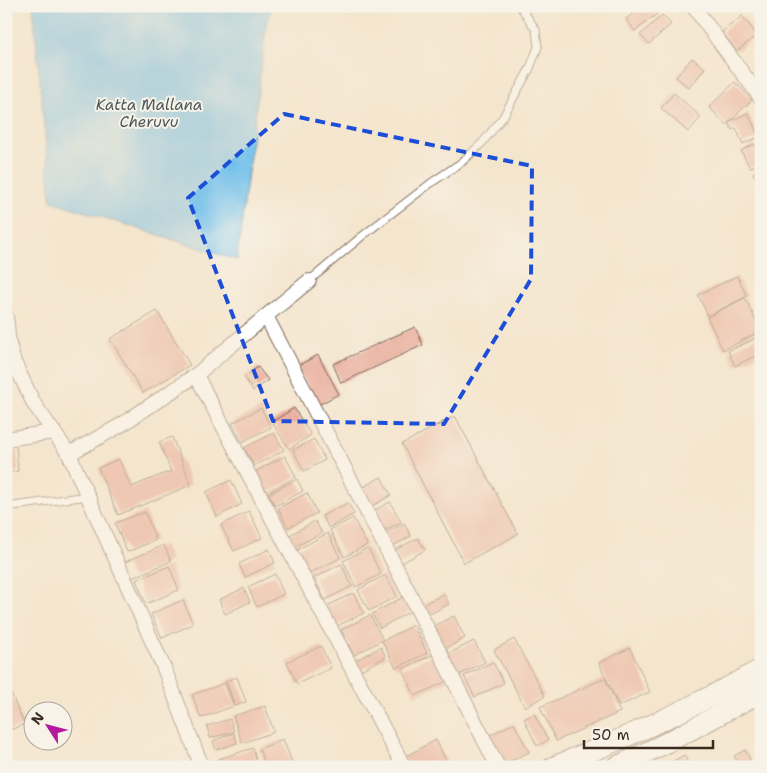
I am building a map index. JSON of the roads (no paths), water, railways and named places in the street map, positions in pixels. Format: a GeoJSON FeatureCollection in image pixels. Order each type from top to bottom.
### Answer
{"type":"FeatureCollection","features":[{"type":"Feature","properties":{"kind":"main road"},"geometry":{"type":"LineString","coordinates":[[553,767],[654,724],[761,669]]}},
{"type":"Feature","properties":{"kind":"main road"},"geometry":{"type":"LineString","coordinates":[[616,767],[668,742],[761,692]]}},
{"type":"Feature","properties":{"kind":"street"},"geometry":{"type":"LineString","coordinates":[[694,6],[761,98]]}},
{"type":"Feature","properties":{"kind":"street"},"geometry":{"type":"LineString","coordinates":[[69,454],[121,424],[196,375],[310,281]]}},
{"type":"Feature","properties":{"kind":"street"},"geometry":{"type":"LineString","coordinates":[[6,316],[9,344],[14,362],[34,404],[69,454],[164,668],[202,767]]}},
{"type":"Feature","properties":{"kind":"street"},"geometry":{"type":"LineString","coordinates":[[266,316],[498,767]]}},
{"type":"Feature","properties":{"kind":"street"},"geometry":{"type":"LineString","coordinates":[[196,375],[404,767]]}},
{"type":"Feature","properties":{"kind":"street"},"geometry":{"type":"LineString","coordinates":[[6,439],[54,432]]}},
{"type":"Feature","properties":{"kind":"lane"},"geometry":{"type":"LineString","coordinates":[[310,281],[361,237],[431,183],[462,162],[484,142],[503,117],[530,68],[538,47],[536,30],[520,6]]}},
{"type":"Feature","properties":{"kind":"lane"},"geometry":{"type":"LineString","coordinates":[[6,507],[88,496]]}},
{"type":"Feature","properties":{"kind":"water","name":"Katta Mallana Cheruvu"},"geometry":{"type":"Polygon","coordinates":[[[33,6],[273,6],[267,21],[237,260],[51,201],[33,6]]]}}]}
